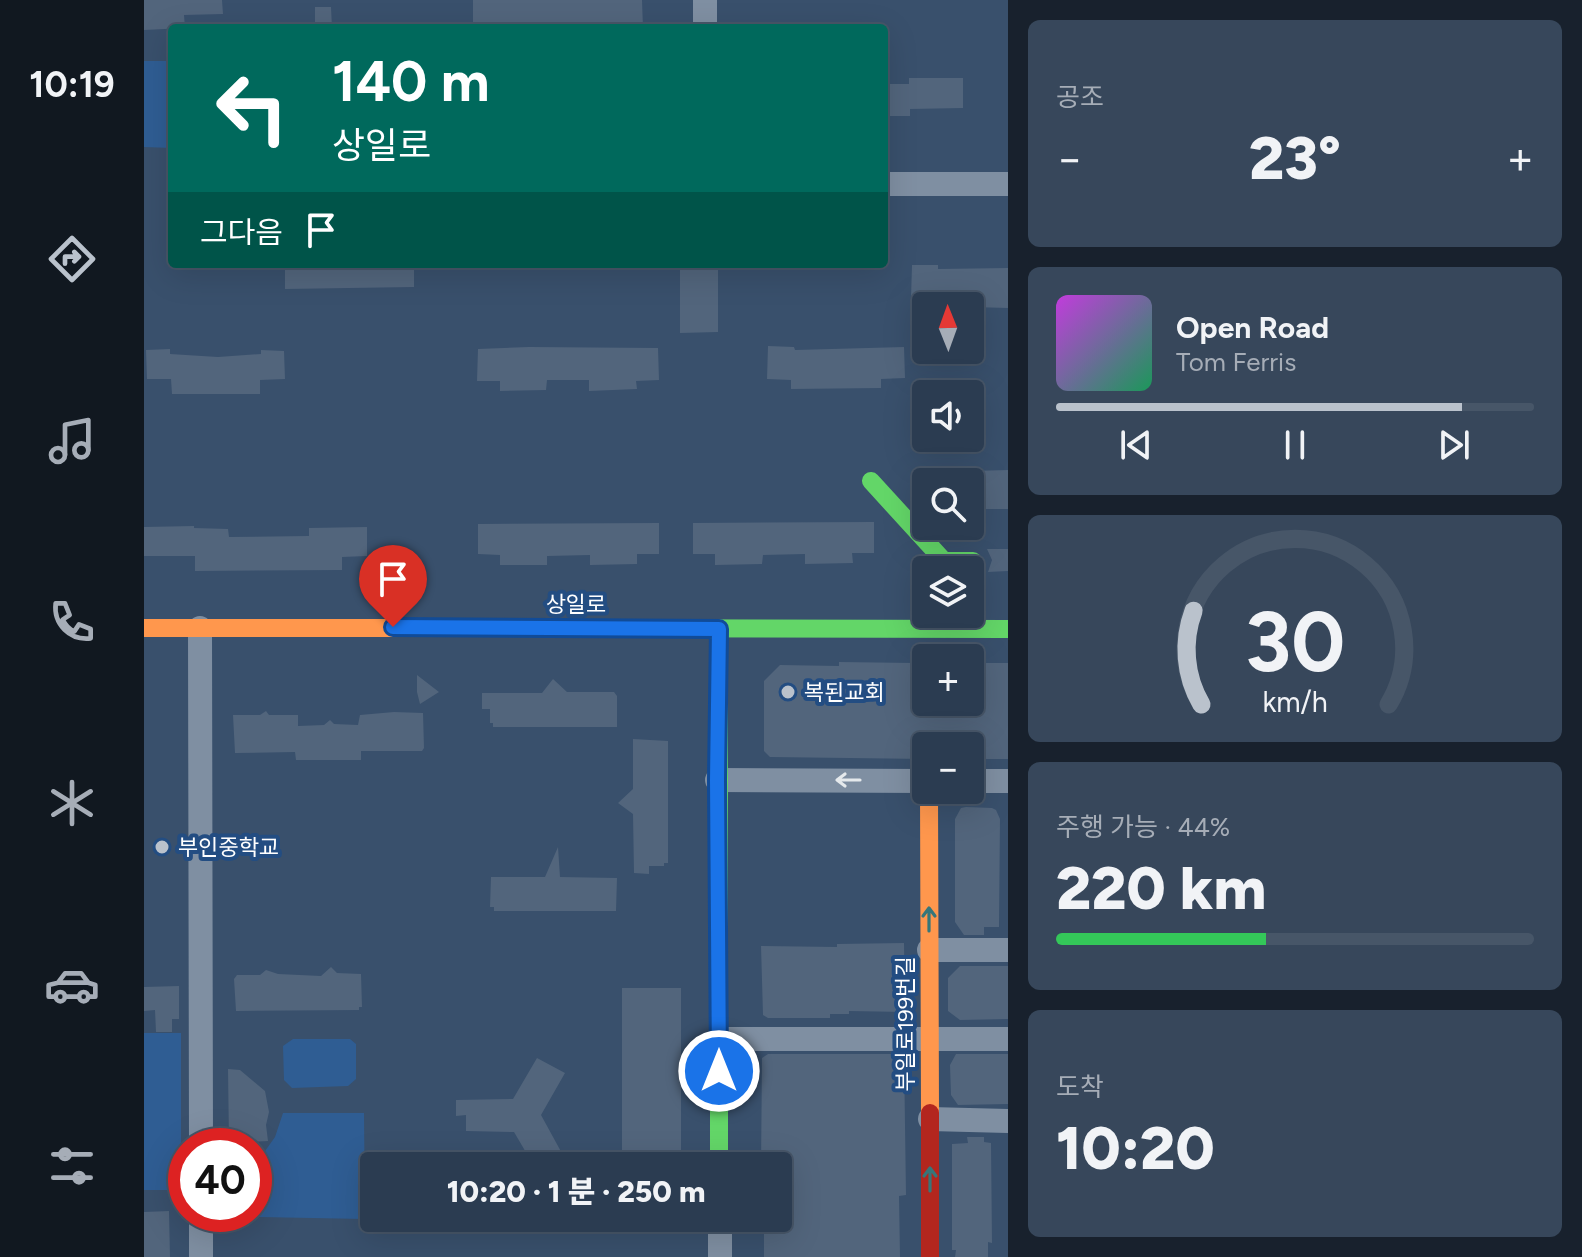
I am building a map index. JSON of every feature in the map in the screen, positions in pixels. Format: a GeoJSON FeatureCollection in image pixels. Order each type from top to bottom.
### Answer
{"type":"FeatureCollection","features":[{"type":"Feature","properties":{"kind":"street"},"geometry":{"type":"LineString","coordinates":[[705,0],[705,24]]}},
{"type":"Feature","properties":{"kind":"street"},"geometry":{"type":"LineString","coordinates":[[888,184],[1008,184]]}},
{"type":"Feature","properties":{"kind":"street"},"geometry":{"type":"LineString","coordinates":[[871,481],[939,556]]}},
{"type":"Feature","properties":{"kind":"street","name":"상일로"},"geometry":{"type":"LineString","coordinates":[[144,628],[1008,629]]}},
{"type":"Feature","properties":{"kind":"street"},"geometry":{"type":"LineString","coordinates":[[200,628],[201,1128]]}},
{"type":"Feature","properties":{"kind":"street"},"geometry":{"type":"LineString","coordinates":[[719,629],[719,1152]]}},
{"type":"Feature","properties":{"kind":"street"},"geometry":{"type":"LineString","coordinates":[[717,780],[912,781]]}},
{"type":"Feature","properties":{"kind":"street"},"geometry":{"type":"LineString","coordinates":[[984,781],[1008,781]]}},
{"type":"Feature","properties":{"kind":"street","name":"부일로199번길"},"geometry":{"type":"LineString","coordinates":[[929,804],[930,1257]]}},
{"type":"Feature","properties":{"kind":"street"},"geometry":{"type":"LineString","coordinates":[[929,950],[1008,950]]}},
{"type":"Feature","properties":{"kind":"street"},"geometry":{"type":"LineString","coordinates":[[719,1039],[1008,1039]]}},
{"type":"Feature","properties":{"kind":"street"},"geometry":{"type":"LineString","coordinates":[[930,1119],[1008,1121]]}},
{"type":"Feature","properties":{"kind":"street"},"geometry":{"type":"LineString","coordinates":[[201,1232],[201,1257]]}},
{"type":"Feature","properties":{"kind":"street"},"geometry":{"type":"LineString","coordinates":[[720,1232],[720,1257]]}},
{"type":"Feature","properties":{"kind":"shaded area"},"geometry":{"type":"Polygon","coordinates":[[[144,61],[168,61],[168,148],[144,147],[144,61]]]}},
{"type":"Feature","properties":{"kind":"shaded area"},"geometry":{"type":"Polygon","coordinates":[[[144,1033],[181,1033],[181,1128],[168,1128],[168,1190],[144,1190],[144,1033]]]}},
{"type":"Feature","properties":{"kind":"shaded area"},"geometry":{"type":"Polygon","coordinates":[[[293,1039],[350,1039],[356,1044],[356,1079],[348,1086],[292,1088],[284,1080],[283,1046],[293,1039]]]}},
{"type":"Feature","properties":{"kind":"shaded area"},"geometry":{"type":"Polygon","coordinates":[[[283,1113],[364,1113],[364,1152],[360,1152],[360,1219],[272,1217],[272,1141],[283,1113]]]}},
{"type":"Feature","properties":{"kind":"building"},"geometry":{"type":"Polygon","coordinates":[[[144,0],[222,0],[223,14],[184,15],[185,24],[168,24],[168,29],[144,30],[144,0]]]}},
{"type":"Feature","properties":{"kind":"building"},"geometry":{"type":"Polygon","coordinates":[[[473,0],[642,0],[643,24],[473,24],[473,0]]]}},
{"type":"Feature","properties":{"kind":"building"},"geometry":{"type":"Polygon","coordinates":[[[315,7],[331,7],[332,24],[315,24],[315,7]]]}},
{"type":"Feature","properties":{"kind":"building"},"geometry":{"type":"Polygon","coordinates":[[[909,78],[963,78],[963,108],[910,109],[910,116],[888,116],[888,84],[909,84],[909,78]]]}},
{"type":"Feature","properties":{"kind":"building"},"geometry":{"type":"Polygon","coordinates":[[[912,265],[938,265],[938,269],[1008,268],[1008,308],[984,307],[984,292],[912,292],[911,298],[912,265]]]}},
{"type":"Feature","properties":{"kind":"building"},"geometry":{"type":"Polygon","coordinates":[[[285,268],[414,268],[414,287],[285,289],[285,268]]]}},
{"type":"Feature","properties":{"kind":"building"},"geometry":{"type":"Polygon","coordinates":[[[680,268],[718,268],[718,332],[680,333],[680,268]]]}},
{"type":"Feature","properties":{"kind":"building"},"geometry":{"type":"Polygon","coordinates":[[[768,346],[794,347],[795,350],[904,347],[905,378],[881,379],[881,388],[791,389],[791,380],[767,379],[768,346]]]}},
{"type":"Feature","properties":{"kind":"building"},"geometry":{"type":"Polygon","coordinates":[[[658,348],[659,380],[636,381],[637,389],[589,391],[589,380],[547,380],[546,390],[500,391],[500,381],[477,381],[478,349],[658,348]]]}},
{"type":"Feature","properties":{"kind":"building"},"geometry":{"type":"Polygon","coordinates":[[[170,349],[170,354],[218,357],[261,354],[261,350],[284,351],[285,379],[260,380],[260,394],[172,394],[171,379],[147,379],[146,350],[170,349]]]}},
{"type":"Feature","properties":{"kind":"building"},"geometry":{"type":"Polygon","coordinates":[[[1008,470],[1008,509],[984,509],[984,471],[1008,470]]]}},
{"type":"Feature","properties":{"kind":"building"},"geometry":{"type":"Polygon","coordinates":[[[874,522],[874,553],[852,553],[853,563],[805,564],[805,554],[763,555],[762,564],[715,565],[715,554],[693,554],[693,523],[874,522]]]}},
{"type":"Feature","properties":{"kind":"building"},"geometry":{"type":"Polygon","coordinates":[[[659,523],[659,554],[637,554],[637,564],[590,565],[590,555],[547,556],[547,565],[500,565],[500,555],[478,554],[478,524],[659,523]]]}},
{"type":"Feature","properties":{"kind":"building"},"geometry":{"type":"Polygon","coordinates":[[[144,527],[228,529],[229,537],[309,536],[309,528],[367,527],[367,556],[342,557],[342,570],[195,571],[195,556],[144,556],[144,527]]]}},
{"type":"Feature","properties":{"kind":"building"},"geometry":{"type":"Polygon","coordinates":[[[987,549],[1008,549],[1008,571],[988,572],[992,560],[987,549]]]}},
{"type":"Feature","properties":{"kind":"building"},"geometry":{"type":"Polygon","coordinates":[[[839,662],[912,663],[912,716],[984,716],[984,663],[1008,663],[1008,759],[984,759],[984,732],[912,732],[912,759],[770,757],[764,751],[764,681],[780,665],[839,666],[839,662]]]}},
{"type":"Feature","properties":{"kind":"building"},"geometry":{"type":"Polygon","coordinates":[[[417,675],[439,692],[420,704],[417,692],[417,675]]]}},
{"type":"Feature","properties":{"kind":"building"},"geometry":{"type":"Polygon","coordinates":[[[553,679],[567,692],[614,692],[617,696],[617,727],[493,727],[490,709],[482,709],[482,693],[542,693],[553,679]]]}},
{"type":"Feature","properties":{"kind":"building"},"geometry":{"type":"Polygon","coordinates":[[[266,711],[269,715],[298,715],[298,726],[324,725],[330,720],[334,724],[358,725],[360,715],[423,713],[424,748],[422,751],[361,751],[361,760],[296,760],[295,752],[235,753],[233,715],[260,715],[266,711]]]}},
{"type":"Feature","properties":{"kind":"building"},"geometry":{"type":"Polygon","coordinates":[[[633,739],[668,741],[668,863],[649,866],[649,874],[634,873],[633,814],[618,803],[633,789],[633,739]]]}},
{"type":"Feature","properties":{"kind":"building"},"geometry":{"type":"Polygon","coordinates":[[[961,808],[992,808],[1000,819],[999,927],[984,927],[984,935],[964,935],[955,922],[955,819],[961,808]]]}},
{"type":"Feature","properties":{"kind":"building"},"geometry":{"type":"Polygon","coordinates":[[[558,847],[560,877],[617,878],[616,911],[494,911],[494,907],[490,907],[491,877],[545,877],[558,847]]]}},
{"type":"Feature","properties":{"kind":"building"},"geometry":{"type":"Polygon","coordinates":[[[904,943],[905,1012],[849,1011],[849,1014],[830,1014],[830,1018],[768,1018],[763,1015],[761,946],[837,947],[837,944],[904,943]]]}},
{"type":"Feature","properties":{"kind":"building"},"geometry":{"type":"Polygon","coordinates":[[[960,966],[1008,966],[1008,1019],[960,1020],[948,1011],[948,978],[960,966]]]}},
{"type":"Feature","properties":{"kind":"building"},"geometry":{"type":"Polygon","coordinates":[[[331,967],[337,973],[361,974],[362,1007],[359,1010],[236,1011],[234,979],[237,975],[260,975],[266,970],[278,974],[321,976],[331,967]]]}},
{"type":"Feature","properties":{"kind":"building"},"geometry":{"type":"Polygon","coordinates":[[[179,986],[179,1019],[172,1019],[172,1032],[156,1032],[155,1010],[144,1011],[144,987],[179,986]]]}},
{"type":"Feature","properties":{"kind":"building"},"geometry":{"type":"Polygon","coordinates":[[[622,988],[681,988],[681,1152],[622,1152],[622,988]]]}},
{"type":"Feature","properties":{"kind":"building"},"geometry":{"type":"Polygon","coordinates":[[[768,1054],[904,1054],[906,1195],[899,1196],[900,1257],[764,1257],[764,1232],[792,1232],[792,1152],[761,1152],[762,1058],[768,1054]]]}},
{"type":"Feature","properties":{"kind":"building"},"geometry":{"type":"Polygon","coordinates":[[[956,1054],[1008,1054],[1008,1104],[958,1105],[951,1095],[950,1065],[956,1054]]]}},
{"type":"Feature","properties":{"kind":"building"},"geometry":{"type":"Polygon","coordinates":[[[537,1058],[565,1073],[541,1115],[561,1152],[526,1152],[514,1132],[466,1131],[466,1115],[456,1116],[456,1100],[513,1099],[537,1058]]]}},
{"type":"Feature","properties":{"kind":"building"},"geometry":{"type":"Polygon","coordinates":[[[228,1069],[240,1070],[265,1091],[269,1112],[266,1128],[229,1128],[228,1069]]]}},
{"type":"Feature","properties":{"kind":"building"},"geometry":{"type":"Polygon","coordinates":[[[967,1137],[984,1137],[984,1142],[991,1143],[992,1243],[988,1242],[988,1257],[955,1257],[956,1250],[952,1250],[952,1144],[968,1143],[967,1137]]]}},
{"type":"Feature","properties":{"kind":"building"},"geometry":{"type":"Polygon","coordinates":[[[168,1211],[170,1257],[144,1257],[144,1212],[168,1211]]]}},
{"type":"Feature","properties":{"kind":"traffic: fast"},"geometry":{"type":"LineString","coordinates":[[871,481],[939,556]]}},
{"type":"Feature","properties":{"kind":"traffic: fast"},"geometry":{"type":"LineString","coordinates":[[449,628],[1008,629]]}},
{"type":"Feature","properties":{"kind":"traffic: fast"},"geometry":{"type":"LineString","coordinates":[[719,629],[719,1152]]}},
{"type":"Feature","properties":{"kind":"traffic: slow"},"geometry":{"type":"LineString","coordinates":[[144,628],[449,628]]}},
{"type":"Feature","properties":{"kind":"traffic: slow"},"geometry":{"type":"LineString","coordinates":[[929,804],[930,1113]]}},
{"type":"Feature","properties":{"kind":"traffic: jam"},"geometry":{"type":"LineString","coordinates":[[930,1113],[930,1257]]}},
{"type":"Feature","properties":{"kind":"place","name":"복된교회"},"geometry":{"type":"Point","coordinates":[788,692]}},
{"type":"Feature","properties":{"kind":"place","name":"부인중학교"},"geometry":{"type":"Point","coordinates":[162,847]}},
{"type":"Feature","properties":{"kind":"route"},"geometry":{"type":"LineString","coordinates":[[393,627],[719,629],[719,1071]]}}]}
